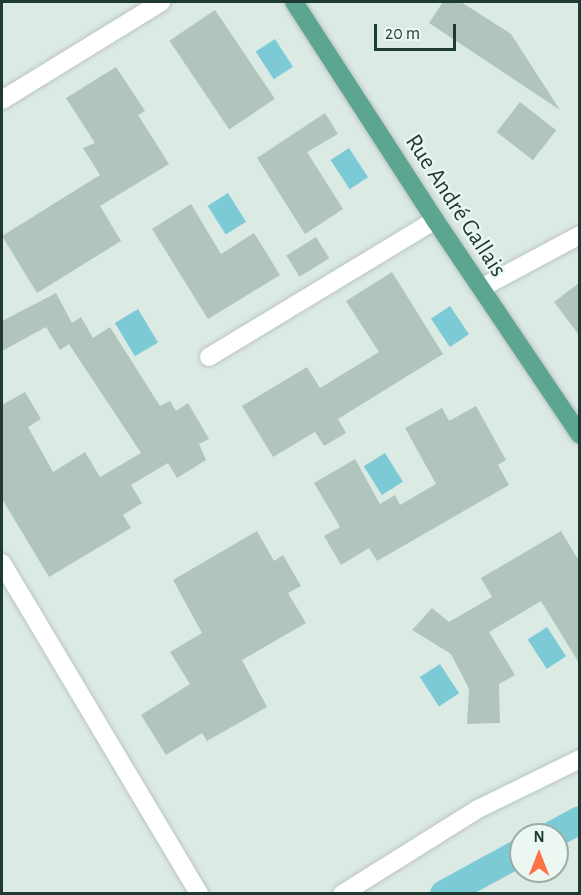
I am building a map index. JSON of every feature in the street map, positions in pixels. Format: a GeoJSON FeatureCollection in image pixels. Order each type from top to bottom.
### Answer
{"type":"FeatureCollection","features":[{"type":"Feature","properties":{"kind":"main road","name":"Rue André Gallais"},"geometry":{"type":"LineString","coordinates":[[294,2],[435,220],[579,435]]}},
{"type":"Feature","properties":{"kind":"street"},"geometry":{"type":"LineString","coordinates":[[2,100],[161,2]]}},
{"type":"Feature","properties":{"kind":"street"},"geometry":{"type":"LineString","coordinates":[[209,357],[435,220]]}},
{"type":"Feature","properties":{"kind":"street"},"geometry":{"type":"LineString","coordinates":[[481,288],[579,235]]}},
{"type":"Feature","properties":{"kind":"street"},"geometry":{"type":"LineString","coordinates":[[2,562],[199,894]]}},
{"type":"Feature","properties":{"kind":"street"},"geometry":{"type":"LineString","coordinates":[[342,894],[478,809],[579,759]]}},
{"type":"Feature","properties":{"kind":"water"},"geometry":{"type":"Polygon","coordinates":[[[275,39],[293,67],[274,79],[256,52],[275,39]]]}},
{"type":"Feature","properties":{"kind":"water"},"geometry":{"type":"Polygon","coordinates":[[[349,148],[368,177],[350,189],[331,160],[349,148]]]}},
{"type":"Feature","properties":{"kind":"water"},"geometry":{"type":"Polygon","coordinates":[[[228,193],[246,222],[226,235],[208,206],[228,193]]]}},
{"type":"Feature","properties":{"kind":"water"},"geometry":{"type":"Polygon","coordinates":[[[450,306],[469,334],[450,347],[431,319],[450,306]]]}},
{"type":"Feature","properties":{"kind":"water"},"geometry":{"type":"Polygon","coordinates":[[[138,309],[158,342],[135,356],[115,323],[138,309]]]}},
{"type":"Feature","properties":{"kind":"water"},"geometry":{"type":"Polygon","coordinates":[[[385,453],[403,482],[382,495],[364,466],[385,453]]]}},
{"type":"Feature","properties":{"kind":"water"},"geometry":{"type":"Polygon","coordinates":[[[547,627],[566,656],[547,669],[528,640],[547,627]]]}},
{"type":"Feature","properties":{"kind":"water"},"geometry":{"type":"Polygon","coordinates":[[[440,664],[459,693],[439,706],[420,677],[440,664]]]}},
{"type":"Feature","properties":{"kind":"building"},"geometry":{"type":"Polygon","coordinates":[[[443,2],[461,2],[511,34],[560,110],[429,23],[443,2]]]}},
{"type":"Feature","properties":{"kind":"building"},"geometry":{"type":"Polygon","coordinates":[[[215,10],[275,99],[229,129],[169,41],[215,10]]]}},
{"type":"Feature","properties":{"kind":"building"},"geometry":{"type":"Polygon","coordinates":[[[116,67],[145,111],[138,115],[169,164],[100,206],[121,241],[37,293],[2,236],[100,175],[83,148],[95,143],[66,98],[116,67]]]}},
{"type":"Feature","properties":{"kind":"building"},"geometry":{"type":"Polygon","coordinates":[[[520,102],[556,130],[533,160],[497,132],[520,102]]]}},
{"type":"Feature","properties":{"kind":"building"},"geometry":{"type":"Polygon","coordinates":[[[325,113],[338,134],[307,152],[343,209],[305,234],[257,158],[325,113]]]}},
{"type":"Feature","properties":{"kind":"building"},"geometry":{"type":"Polygon","coordinates":[[[191,204],[221,254],[254,233],[280,275],[208,319],[152,229],[191,204]]]}},
{"type":"Feature","properties":{"kind":"building"},"geometry":{"type":"Polygon","coordinates":[[[316,237],[329,258],[300,277],[286,256],[316,237]]]}},
{"type":"Feature","properties":{"kind":"building"},"geometry":{"type":"Polygon","coordinates":[[[392,272],[443,354],[338,419],[346,433],[324,446],[315,432],[273,457],[242,406],[307,367],[320,388],[379,352],[346,301],[392,272]]]}},
{"type":"Feature","properties":{"kind":"building"},"geometry":{"type":"Polygon","coordinates":[[[579,283],[579,335],[554,302],[579,283]]]}},
{"type":"Feature","properties":{"kind":"building"},"geometry":{"type":"Polygon","coordinates":[[[56,293],[72,323],[81,317],[93,338],[110,327],[160,406],[170,401],[176,411],[188,403],[209,439],[199,444],[206,460],[177,478],[168,463],[131,485],[142,503],[123,515],[131,528],[49,577],[2,499],[2,405],[25,392],[41,419],[28,427],[53,472],[85,452],[100,477],[141,453],[69,344],[60,350],[46,327],[2,351],[2,321],[56,293]]]}},
{"type":"Feature","properties":{"kind":"building"},"geometry":{"type":"Polygon","coordinates":[[[476,406],[506,460],[498,465],[509,485],[377,561],[369,548],[341,565],[324,536],[340,527],[314,483],[355,459],[380,504],[395,495],[400,505],[436,484],[405,428],[442,408],[449,421],[476,406]]]}},
{"type":"Feature","properties":{"kind":"building"},"geometry":{"type":"Polygon","coordinates":[[[257,531],[274,561],[283,555],[301,586],[288,593],[306,623],[242,660],[267,707],[207,741],[202,733],[166,755],[141,715],[190,684],[170,652],[202,633],[173,580],[257,531]]]}},
{"type":"Feature","properties":{"kind":"building"},"geometry":{"type":"Polygon","coordinates":[[[561,531],[579,561],[579,663],[541,601],[489,632],[515,675],[499,684],[500,723],[467,724],[469,689],[451,654],[412,630],[432,608],[449,622],[492,597],[481,578],[561,531]]]}},
{"type":"Feature","properties":{"kind":"waterway"},"geometry":{"type":"LineString","coordinates":[[569,826],[580,820]]}},
{"type":"Feature","properties":{"kind":"waterway"},"geometry":{"type":"LineString","coordinates":[[444,894],[509,859]]}}]}
